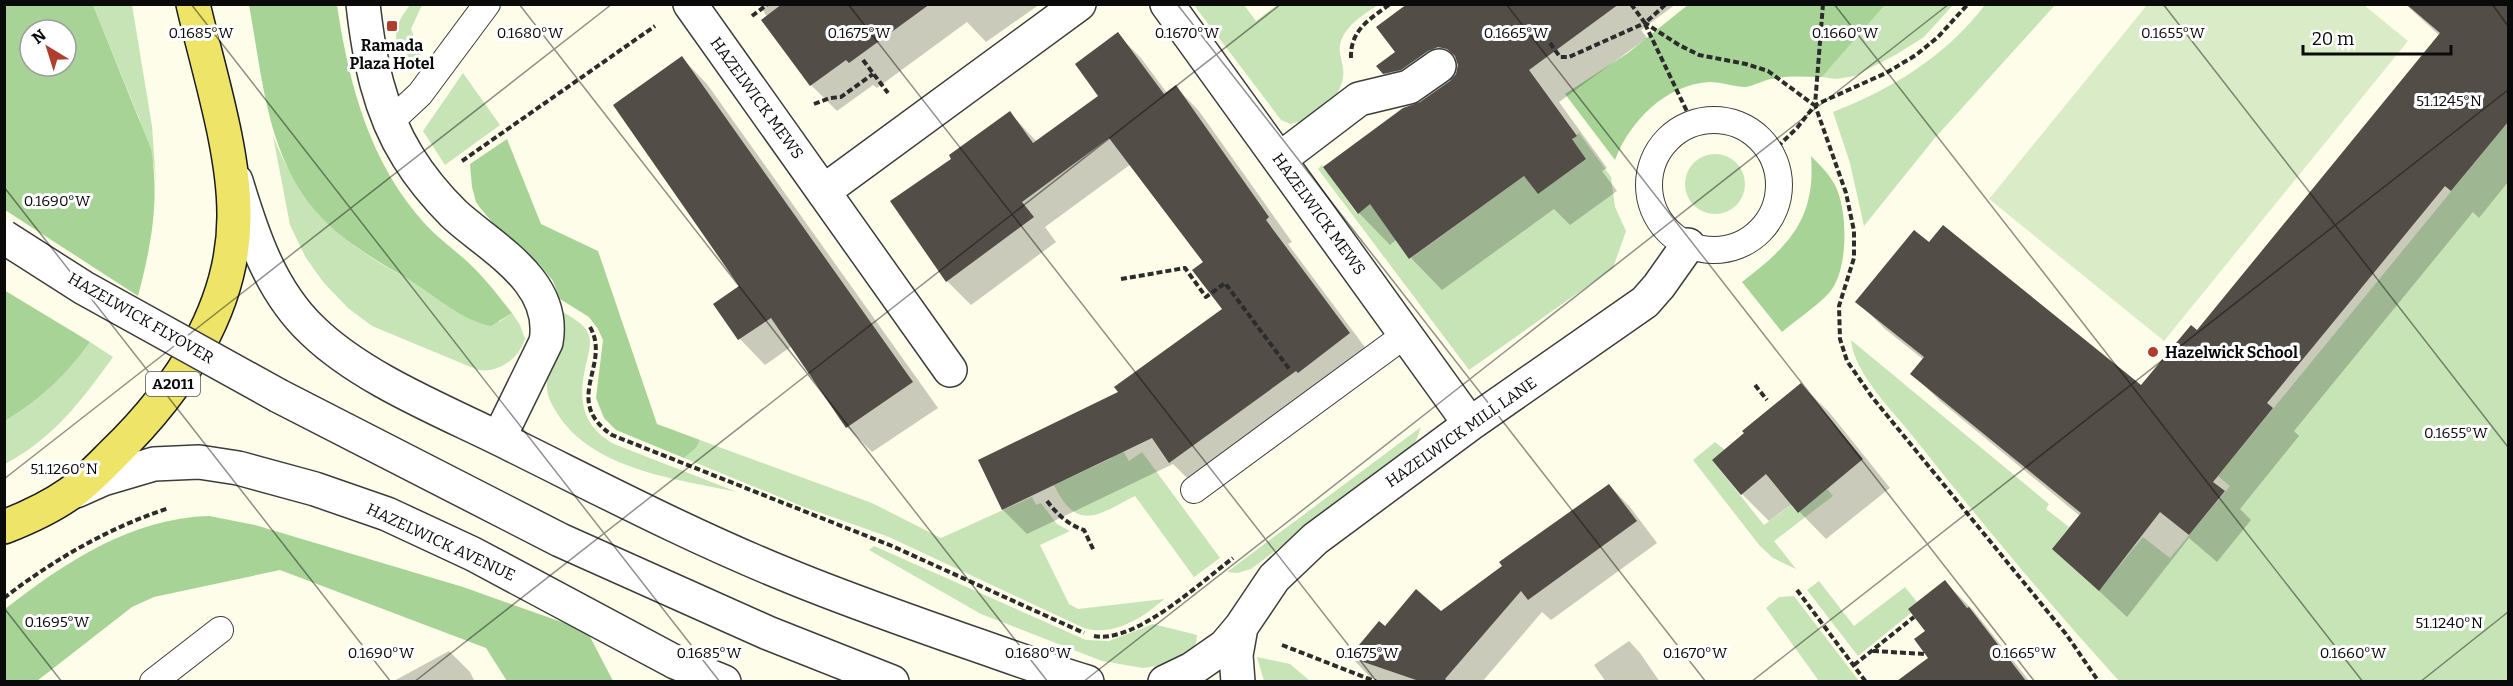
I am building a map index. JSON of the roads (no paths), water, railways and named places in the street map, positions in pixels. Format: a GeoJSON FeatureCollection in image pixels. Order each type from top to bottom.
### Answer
{"type":"FeatureCollection","features":[{"type":"Feature","properties":{"kind":"main road","name":"HAZELWICK AVENUE"},"geometry":{"type":"LineString","coordinates":[[4,527],[64,497],[145,421],[183,371],[219,304],[232,248],[234,198],[228,153],[193,4]]}},
{"type":"Feature","properties":{"kind":"main road"},"geometry":{"type":"LineString","coordinates":[[4,545],[64,497]]}},
{"type":"Feature","properties":{"kind":"street","name":"HAZELWICK MEWS"},"geometry":{"type":"LineString","coordinates":[[690,4],[950,369]]}},
{"type":"Feature","properties":{"kind":"street"},"geometry":{"type":"LineString","coordinates":[[824,191],[1079,4]]}},
{"type":"Feature","properties":{"kind":"street","name":"HAZELWICK MEWS"},"geometry":{"type":"LineString","coordinates":[[1167,4],[1470,424]]}},
{"type":"Feature","properties":{"kind":"street"},"geometry":{"type":"LineString","coordinates":[[367,11],[373,71],[390,122],[408,158],[454,214],[512,262],[534,287],[546,316],[546,342],[499,438]]}},
{"type":"Feature","properties":{"kind":"street"},"geometry":{"type":"LineString","coordinates":[[1280,159],[1359,99],[1409,87],[1439,66]]}},
{"type":"Feature","properties":{"kind":"street","name":"HAZELWICK AVENUE"},"geometry":{"type":"LineString","coordinates":[[228,153],[247,218],[267,268],[283,294],[310,328],[334,349],[360,366],[666,521],[785,574],[929,629],[1056,673],[1087,681]]}},
{"type":"Feature","properties":{"kind":"street","name":"HAZELWICK FLYOVER"},"geometry":{"type":"LineString","coordinates":[[4,237],[84,288],[279,396],[560,540],[768,633],[892,681]]}},
{"type":"Feature","properties":{"kind":"street","name":"HAZELWICK MILL LANE"},"geometry":{"type":"LineString","coordinates":[[1165,681],[1204,662],[1225,646],[1241,627],[1274,578],[1291,560],[1395,478],[1645,302],[1688,245]]}},
{"type":"Feature","properties":{"kind":"street","name":"HAZELWICK AVENUE"},"geometry":{"type":"LineString","coordinates":[[64,497],[131,470],[154,464],[189,462],[216,463],[315,489],[387,514],[473,554],[677,672],[724,681]]}},
{"type":"Feature","properties":{"kind":"street","name":"HAZELWICK MILL LANE"},"geometry":{"type":"LineString","coordinates":[[1238,681],[1236,654],[1241,627]]}},
{"type":"Feature","properties":{"kind":"lane"},"geometry":{"type":"LineString","coordinates":[[390,122],[420,94],[487,4]]}},
{"type":"Feature","properties":{"kind":"lane"},"geometry":{"type":"LineString","coordinates":[[1713,120],[1741,126],[1758,137],[1770,153],[1778,171],[1779,192],[1774,211],[1763,228],[1753,237],[1735,247],[1715,250],[1688,245],[1671,234],[1658,217],[1651,197],[1650,176],[1654,162],[1664,144],[1680,130],[1693,124],[1713,120]]}},
{"type":"Feature","properties":{"kind":"lane"},"geometry":{"type":"LineString","coordinates":[[1194,490],[1405,334]]}},
{"type":"Feature","properties":{"kind":"lane"},"geometry":{"type":"LineString","coordinates":[[153,681],[220,630]]}},
{"type":"Feature","properties":{"kind":"place","name":"Ramada Plaza Hotel"},"geometry":{"type":"Point","coordinates":[392,26]}},
{"type":"Feature","properties":{"kind":"place","name":"Hazelwick School"},"geometry":{"type":"Point","coordinates":[2153,352]}}]}
